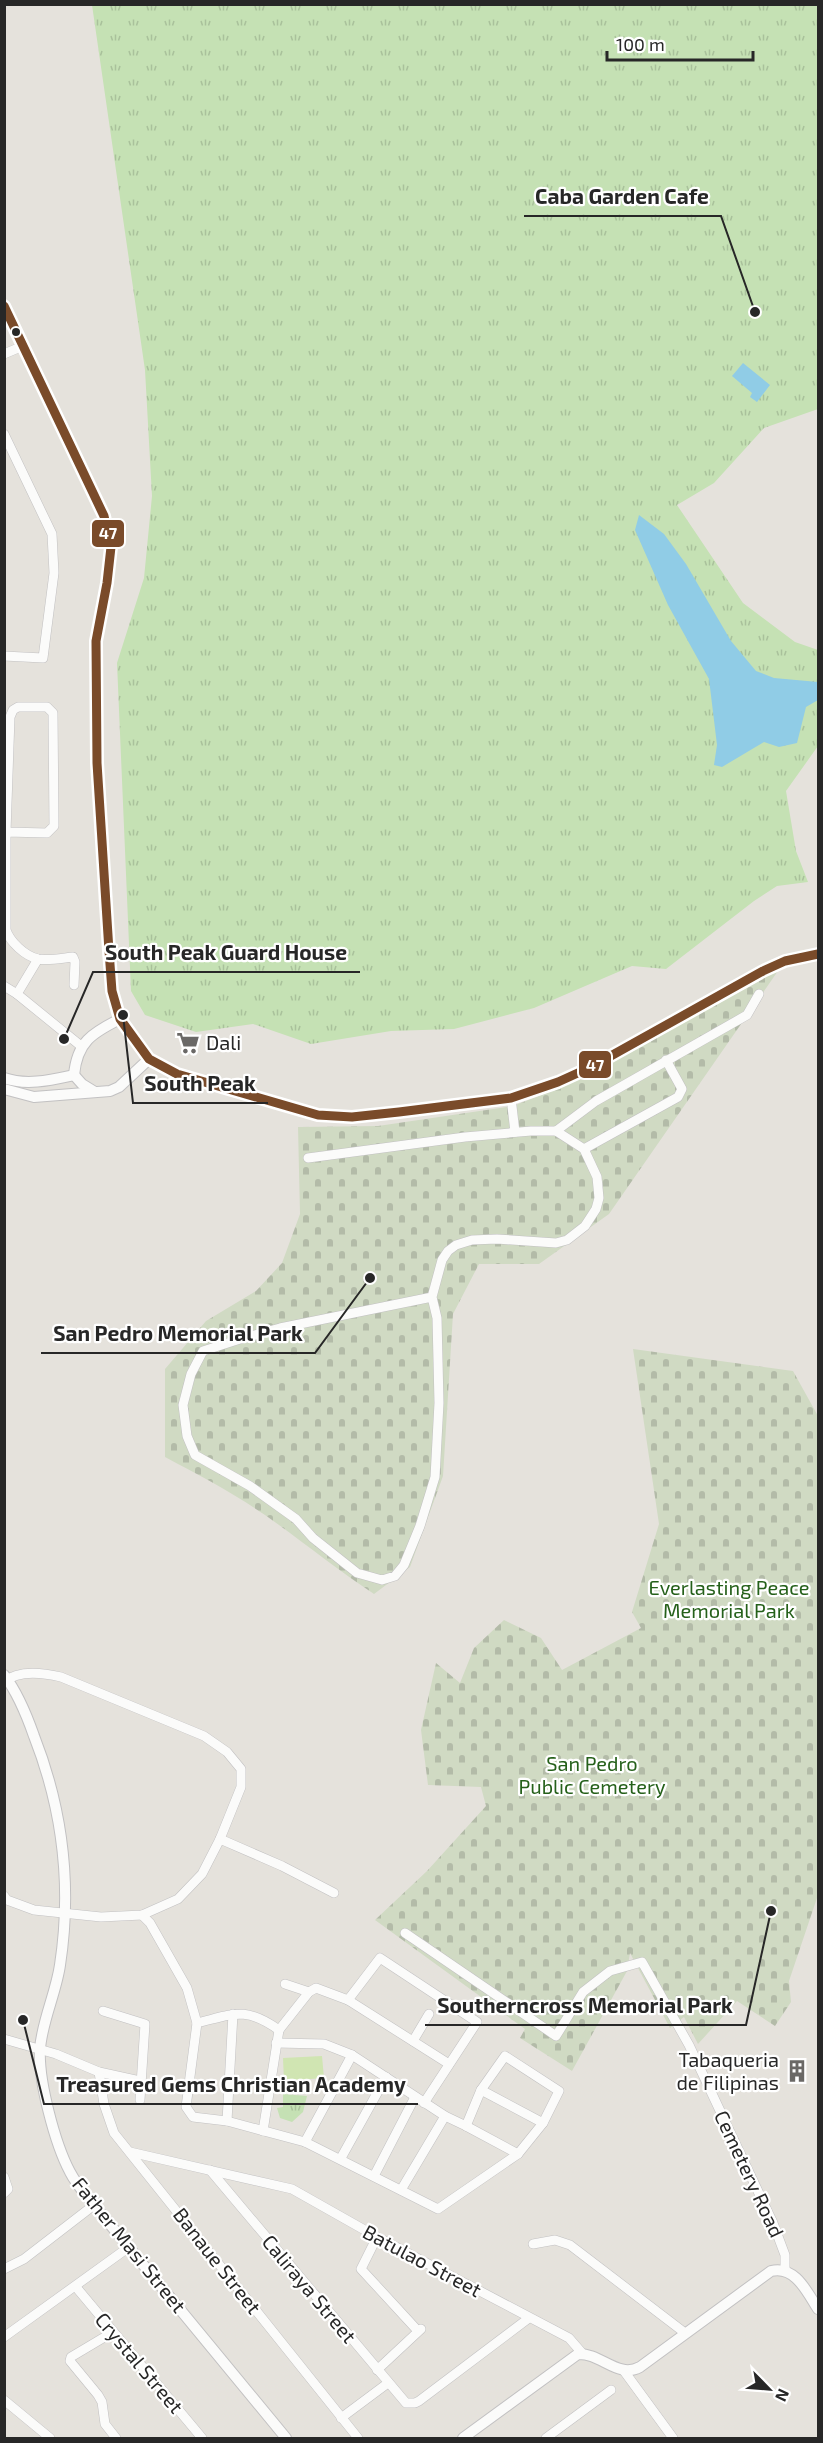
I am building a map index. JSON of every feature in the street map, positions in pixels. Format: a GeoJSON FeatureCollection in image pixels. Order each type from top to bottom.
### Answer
{"type":"FeatureCollection","features":[{"type":"Feature","properties":{"kind":"street"},"geometry":{"type":"LineString","coordinates":[[4,306],[104,516],[111,547],[96,641],[97,763],[109,951],[112,991],[120,1019],[149,1059],[177,1074],[318,1115],[352,1117],[387,1114],[511,1098],[550,1086],[591,1067],[784,961],[819,954]]}},
{"type":"Feature","properties":{"kind":"street"},"geometry":{"type":"LineString","coordinates":[[4,354],[23,346]]}},
{"type":"Feature","properties":{"kind":"street"},"geometry":{"type":"LineString","coordinates":[[4,434],[52,534],[54,573],[43,658],[4,656]]}},
{"type":"Feature","properties":{"kind":"street"},"geometry":{"type":"LineString","coordinates":[[6,832],[47,833],[54,826],[53,713],[47,707],[18,707],[13,710],[10,717],[6,832],[6,930],[9,938],[15,944],[38,959],[73,957],[75,962],[74,985]]}},
{"type":"Feature","properties":{"kind":"street"},"geometry":{"type":"LineString","coordinates":[[17,994],[38,959]]}},
{"type":"Feature","properties":{"kind":"street"},"geometry":{"type":"LineString","coordinates":[[4,986],[81,1046]]}},
{"type":"Feature","properties":{"kind":"street"},"geometry":{"type":"LineString","coordinates":[[556,1131],[596,1101],[747,1016],[759,993]]}},
{"type":"Feature","properties":{"kind":"street"},"geometry":{"type":"LineString","coordinates":[[95,1092],[82,1084],[74,1075],[75,1061],[81,1046],[102,1028],[120,1019]]}},
{"type":"Feature","properties":{"kind":"street"},"geometry":{"type":"LineString","coordinates":[[4,1089],[34,1097],[95,1092],[119,1087],[149,1059]]}},
{"type":"Feature","properties":{"kind":"street"},"geometry":{"type":"LineString","coordinates":[[584,1149],[678,1097],[682,1089],[666,1060]]}},
{"type":"Feature","properties":{"kind":"street"},"geometry":{"type":"LineString","coordinates":[[4,1078],[14,1082],[31,1082],[74,1075]]}},
{"type":"Feature","properties":{"kind":"street"},"geometry":{"type":"LineString","coordinates":[[511,1098],[515,1132]]}},
{"type":"Feature","properties":{"kind":"street"},"geometry":{"type":"LineString","coordinates":[[308,1158],[356,1153],[400,1144],[515,1132],[556,1131],[584,1149],[592,1164],[599,1187],[596,1209],[585,1226],[567,1240],[556,1243],[490,1239],[456,1245],[442,1260],[432,1297],[437,1318],[439,1403],[435,1477],[420,1526],[404,1565],[395,1576],[382,1580],[357,1573],[313,1538],[296,1519],[250,1486],[195,1455],[187,1436],[183,1405],[190,1374],[203,1351],[280,1328],[432,1297]]}},
{"type":"Feature","properties":{"kind":"street"},"geometry":{"type":"LineString","coordinates":[[4,1896],[7,1900],[34,1910],[101,1917],[142,1915],[178,1899],[202,1874],[220,1839],[241,1787],[241,1769],[227,1752],[204,1736],[61,1677],[36,1673],[6,1679]]}},
{"type":"Feature","properties":{"kind":"street","name":"Father Masi Street"},"geometry":{"type":"LineString","coordinates":[[6,1679],[26,1716],[42,1756],[58,1814],[65,1863],[66,1914],[60,1967],[40,2049],[45,2094],[56,2139],[70,2174],[286,2439]]}},
{"type":"Feature","properties":{"kind":"street"},"geometry":{"type":"LineString","coordinates":[[220,1839],[264,1857],[334,1893]]}},
{"type":"Feature","properties":{"kind":"street"},"geometry":{"type":"LineString","coordinates":[[142,1915],[150,1923],[187,1988],[197,2023],[186,2108],[194,2116],[227,2121],[305,2142],[341,2158],[438,2209],[518,2154],[543,2123],[559,2091],[505,2056],[482,2090],[466,2126]]}},
{"type":"Feature","properties":{"kind":"street","name":"Cemetery Road"},"geometry":{"type":"LineString","coordinates":[[405,1933],[556,2036],[583,1992],[610,1971],[642,1962],[689,2045],[773,2223],[784,2249],[785,2270]]}},
{"type":"Feature","properties":{"kind":"street"},"geometry":{"type":"LineString","coordinates":[[348,2000],[380,1958],[477,2022],[449,2064],[420,2100],[374,2176]]}},
{"type":"Feature","properties":{"kind":"street"},"geometry":{"type":"LineString","coordinates":[[285,1984],[309,1992]]}},
{"type":"Feature","properties":{"kind":"street"},"geometry":{"type":"LineString","coordinates":[[263,2131],[279,2030],[309,1992],[316,1988],[348,2000],[449,2064]]}},
{"type":"Feature","properties":{"kind":"street"},"geometry":{"type":"LineString","coordinates":[[103,2012],[145,2024],[140,2100]]}},
{"type":"Feature","properties":{"kind":"street"},"geometry":{"type":"LineString","coordinates":[[197,2023],[233,2014],[249,2014],[262,2018],[279,2030]]}},
{"type":"Feature","properties":{"kind":"street"},"geometry":{"type":"LineString","coordinates":[[227,2121],[233,2014]]}},
{"type":"Feature","properties":{"kind":"street"},"geometry":{"type":"LineString","coordinates":[[413,2041],[429,2014]]}},
{"type":"Feature","properties":{"kind":"street"},"geometry":{"type":"LineString","coordinates":[[4,2039],[40,2049],[99,2072],[140,2081]]}},
{"type":"Feature","properties":{"kind":"street"},"geometry":{"type":"LineString","coordinates":[[276,2043],[324,2044],[352,2055],[445,2116],[518,2154]]}},
{"type":"Feature","properties":{"kind":"street"},"geometry":{"type":"LineString","coordinates":[[305,2142],[352,2055]]}},
{"type":"Feature","properties":{"kind":"street","name":"Banaue Street"},"geometry":{"type":"LineString","coordinates":[[99,2072],[104,2104],[114,2133],[358,2439]]}},
{"type":"Feature","properties":{"kind":"street"},"geometry":{"type":"LineString","coordinates":[[341,2158],[386,2077]]}},
{"type":"Feature","properties":{"kind":"street"},"geometry":{"type":"LineString","coordinates":[[482,2090],[543,2123]]}},
{"type":"Feature","properties":{"kind":"street"},"geometry":{"type":"LineString","coordinates":[[401,2190],[445,2116]]}},
{"type":"Feature","properties":{"kind":"street","name":"Batulao Street"},"geometry":{"type":"LineString","coordinates":[[130,2151],[292,2189],[377,2237],[569,2338],[582,2353],[624,2371]]}},
{"type":"Feature","properties":{"kind":"street","name":"Caliraya Street"},"geometry":{"type":"LineString","coordinates":[[210,2170],[401,2400],[411,2404],[419,2401],[529,2318]]}},
{"type":"Feature","properties":{"kind":"street"},"geometry":{"type":"LineString","coordinates":[[4,2177],[8,2189],[4,2193]]}},
{"type":"Feature","properties":{"kind":"street"},"geometry":{"type":"LineString","coordinates":[[4,2269],[24,2259],[94,2205]]}},
{"type":"Feature","properties":{"kind":"street"},"geometry":{"type":"LineString","coordinates":[[377,2237],[361,2269],[421,2330],[377,2370]]}},
{"type":"Feature","properties":{"kind":"street"},"geometry":{"type":"LineString","coordinates":[[533,2244],[555,2240],[570,2245],[685,2333]]}},
{"type":"Feature","properties":{"kind":"street"},"geometry":{"type":"LineString","coordinates":[[4,2337],[129,2247]]}},
{"type":"Feature","properties":{"kind":"street"},"geometry":{"type":"LineString","coordinates":[[624,2371],[640,2367],[771,2271],[785,2270],[798,2278],[819,2308]]}},
{"type":"Feature","properties":{"kind":"street","name":"Crystal Street"},"geometry":{"type":"LineString","coordinates":[[76,2287],[202,2439]]}},
{"type":"Feature","properties":{"kind":"street"},"geometry":{"type":"LineString","coordinates":[[113,2332],[71,2357],[70,2361],[98,2395],[102,2402],[105,2424],[116,2439]]}},
{"type":"Feature","properties":{"kind":"street"},"geometry":{"type":"LineString","coordinates":[[463,2439],[569,2360],[582,2353]]}},
{"type":"Feature","properties":{"kind":"street"},"geometry":{"type":"LineString","coordinates":[[624,2371],[673,2439]]}},
{"type":"Feature","properties":{"kind":"street"},"geometry":{"type":"LineString","coordinates":[[341,2418],[388,2383]]}},
{"type":"Feature","properties":{"kind":"street"},"geometry":{"type":"LineString","coordinates":[[546,2439],[611,2390]]}},
{"type":"Feature","properties":{"kind":"street"},"geometry":{"type":"LineString","coordinates":[[4,2400],[34,2423],[50,2439]]}},
{"type":"Feature","properties":{"kind":"green space"},"geometry":{"type":"Polygon","coordinates":[[[92,5],[818,5],[818,409],[764,428],[714,483],[677,505],[743,603],[795,642],[818,650],[818,746],[786,791],[796,851],[808,882],[777,886],[666,969],[632,966],[534,1008],[454,1029],[391,1031],[311,1044],[253,1024],[196,1032],[145,1015],[131,991],[117,663],[144,578],[152,496],[145,370],[92,5]]]}},
{"type":"Feature","properties":{"kind":"green space"},"geometry":{"type":"Polygon","coordinates":[[[780,968],[609,1214],[539,1264],[479,1264],[453,1314],[443,1476],[410,1567],[374,1594],[253,1507],[165,1457],[165,1369],[206,1321],[256,1291],[282,1263],[300,1214],[298,1127],[378,1126],[513,1106],[564,1086],[780,968]]]}},
{"type":"Feature","properties":{"kind":"green space"},"geometry":{"type":"Polygon","coordinates":[[[633,1349],[793,1371],[818,1416],[818,1895],[789,1981],[791,2002],[775,2026],[737,2001],[698,2044],[684,2017],[670,2028],[630,1953],[627,1971],[572,2071],[520,2038],[525,2029],[375,1920],[427,1871],[486,1806],[481,1787],[428,1785],[421,1730],[436,1663],[460,1683],[474,1648],[504,1620],[541,1638],[562,1670],[641,1628],[632,1612],[659,1524],[633,1349]]]}},
{"type":"Feature","properties":{"kind":"green space"},"geometry":{"type":"Polygon","coordinates":[[[322,2056],[324,2078],[284,2081],[283,2058],[322,2056]]]}},
{"type":"Feature","properties":{"kind":"green space"},"geometry":{"type":"Polygon","coordinates":[[[283,2094],[307,2096],[303,2112],[292,2122],[280,2118],[277,2108],[283,2107],[283,2094]]]}},
{"type":"Feature","properties":{"kind":"water"},"geometry":{"type":"Polygon","coordinates":[[[743,363],[770,385],[757,402],[750,397],[752,393],[732,376],[743,363]]]}},
{"type":"Feature","properties":{"kind":"water"},"geometry":{"type":"Polygon","coordinates":[[[639,515],[664,534],[686,564],[731,641],[756,671],[774,678],[818,682],[818,700],[806,707],[797,743],[779,747],[764,742],[722,767],[714,765],[717,745],[709,679],[668,605],[635,530],[639,515]]]}},
{"type":"Feature","properties":{"kind":"transit line","name":"47"},"geometry":{"type":"LineString","coordinates":[[4,306],[104,516],[111,547],[96,641],[97,763],[109,951],[112,991],[120,1019],[149,1059],[177,1074],[318,1115],[352,1117],[511,1098],[558,1082],[591,1067],[763,971],[785,961],[818,954]]}},
{"type":"Feature","properties":{"kind":"place","name":"Caba Garden Cafe"},"geometry":{"type":"Point","coordinates":[755,312]}},
{"type":"Feature","properties":{"kind":"place","name":"South Peak"},"geometry":{"type":"Point","coordinates":[123,1015]}},
{"type":"Feature","properties":{"kind":"place","name":"South Peak Guard House"},"geometry":{"type":"Point","coordinates":[64,1039]}},
{"type":"Feature","properties":{"kind":"place","name":"Dali"},"geometry":{"type":"Point","coordinates":[188,1043]}},
{"type":"Feature","properties":{"kind":"place","name":"San Pedro Memorial Park"},"geometry":{"type":"Point","coordinates":[370,1278]}},
{"type":"Feature","properties":{"kind":"place","name":"Southerncross Memorial Park"},"geometry":{"type":"Point","coordinates":[771,1911]}},
{"type":"Feature","properties":{"kind":"place","name":"Treasured Gems Christian Academy"},"geometry":{"type":"Point","coordinates":[23,2020]}},
{"type":"Feature","properties":{"kind":"place","name":"Tabaqueria de Filipinas"},"geometry":{"type":"Point","coordinates":[797,2071]}},
{"type":"Feature","properties":{"kind":"park label","name":"Everlasting Peace Memorial Park"},"geometry":{"type":"Point","coordinates":[729,1600]}},
{"type":"Feature","properties":{"kind":"park label","name":"San Pedro Public Cemetery"},"geometry":{"type":"Point","coordinates":[592,1776]}}]}
